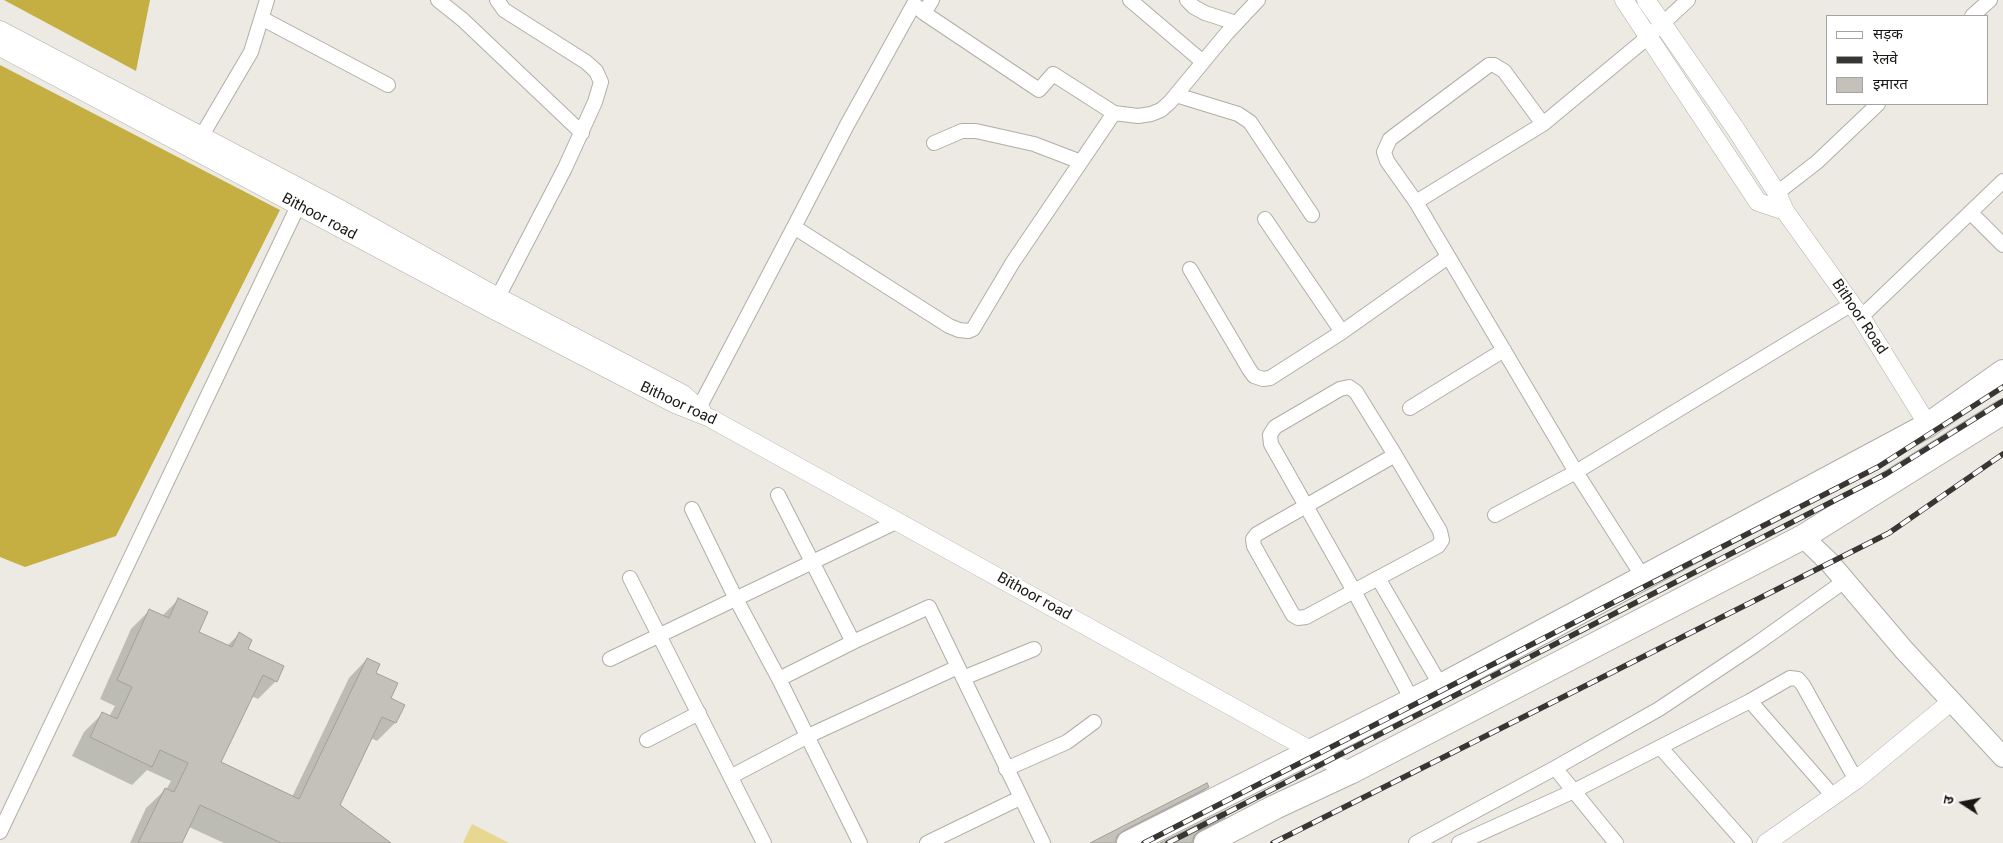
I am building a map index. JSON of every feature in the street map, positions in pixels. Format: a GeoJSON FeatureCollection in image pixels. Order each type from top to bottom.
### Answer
{"type":"FeatureCollection","features":[{"type":"Feature","properties":{"kind":"highway"},"geometry":{"type":"LineString","coordinates":[[1129,843],[1441,686],[1928,425],[2003,372]]}},
{"type":"Feature","properties":{"kind":"highway"},"geometry":{"type":"LineString","coordinates":[[1206,843],[1275,807],[1350,772],[1803,537],[2003,412]]}},
{"type":"Feature","properties":{"kind":"main road"},"geometry":{"type":"LineString","coordinates":[[1803,537],[1846,580],[1904,650],[2003,757]]}},
{"type":"Feature","properties":{"kind":"street"},"geometry":{"type":"LineString","coordinates":[[201,137],[250,52],[268,0]]}},
{"type":"Feature","properties":{"kind":"street"},"geometry":{"type":"LineString","coordinates":[[438,0],[463,20],[582,133]]}},
{"type":"Feature","properties":{"kind":"street"},"geometry":{"type":"LineString","coordinates":[[497,0],[504,10],[586,62],[600,76],[600,90],[582,133],[498,297]]}},
{"type":"Feature","properties":{"kind":"street"},"geometry":{"type":"LineString","coordinates":[[0,30],[342,210],[498,297],[683,394],[705,413],[794,227],[847,125],[916,6],[932,0]]}},
{"type":"Feature","properties":{"kind":"street"},"geometry":{"type":"LineString","coordinates":[[1130,0],[1203,62]]}},
{"type":"Feature","properties":{"kind":"street"},"geometry":{"type":"LineString","coordinates":[[1187,0],[1194,7],[1205,13],[1236,23]]}},
{"type":"Feature","properties":{"kind":"street"},"geometry":{"type":"LineString","coordinates":[[916,6],[1039,90],[1053,74],[1114,113],[1138,116],[1152,114],[1161,110],[1258,0]]}},
{"type":"Feature","properties":{"kind":"street"},"geometry":{"type":"LineString","coordinates":[[1624,0],[1758,202],[1785,211]]}},
{"type":"Feature","properties":{"kind":"street","name":"Bithoor Road"},"geometry":{"type":"LineString","coordinates":[[1646,0],[1736,128],[1777,193],[1785,211],[1857,310],[1928,425]]}},
{"type":"Feature","properties":{"kind":"street"},"geometry":{"type":"LineString","coordinates":[[1416,202],[1543,124],[1648,37],[1688,0]]}},
{"type":"Feature","properties":{"kind":"street"},"geometry":{"type":"LineString","coordinates":[[1973,15],[1990,0]]}},
{"type":"Feature","properties":{"kind":"street"},"geometry":{"type":"LineString","coordinates":[[263,19],[388,86]]}},
{"type":"Feature","properties":{"kind":"street","name":"Bithoor road"},"geometry":{"type":"LineString","coordinates":[[0,47],[676,405],[705,413],[896,522],[1350,772]]}},
{"type":"Feature","properties":{"kind":"street"},"geometry":{"type":"LineString","coordinates":[[1543,124],[1500,67],[1494,65],[1485,67],[1387,144],[1384,152],[1416,202],[1576,472],[1643,577]]}},
{"type":"Feature","properties":{"kind":"street"},"geometry":{"type":"LineString","coordinates":[[1176,95],[1238,114],[1250,122],[1312,215]]}},
{"type":"Feature","properties":{"kind":"street"},"geometry":{"type":"LineString","coordinates":[[1777,193],[1817,162],[1877,105]]}},
{"type":"Feature","properties":{"kind":"street"},"geometry":{"type":"LineString","coordinates":[[794,227],[949,326],[968,331],[973,329],[1013,262],[1114,113]]}},
{"type":"Feature","properties":{"kind":"street"},"geometry":{"type":"LineString","coordinates":[[934,143],[962,131],[976,131],[1034,144],[1081,162]]}},
{"type":"Feature","properties":{"kind":"street"},"geometry":{"type":"LineString","coordinates":[[1495,516],[1576,472],[1857,310],[1971,213],[2003,181]]}},
{"type":"Feature","properties":{"kind":"street"},"geometry":{"type":"LineString","coordinates":[[0,832],[298,206]]}},
{"type":"Feature","properties":{"kind":"street"},"geometry":{"type":"LineString","coordinates":[[1971,213],[2003,245]]}},
{"type":"Feature","properties":{"kind":"street"},"geometry":{"type":"LineString","coordinates":[[1265,219],[1342,332]]}},
{"type":"Feature","properties":{"kind":"street"},"geometry":{"type":"LineString","coordinates":[[1190,269],[1249,369],[1259,378],[1270,378],[1342,332],[1448,258]]}},
{"type":"Feature","properties":{"kind":"street"},"geometry":{"type":"LineString","coordinates":[[1410,408],[1504,350]]}},
{"type":"Feature","properties":{"kind":"street"},"geometry":{"type":"LineString","coordinates":[[1395,454],[1306,507],[1257,534],[1253,539],[1259,555],[1293,614],[1298,618],[1306,617],[1354,591],[1378,578],[1438,546],[1442,540],[1440,531],[1395,454],[1356,392],[1349,387],[1340,389],[1275,427],[1270,435],[1271,444],[1306,507],[1354,591],[1412,700]]}},
{"type":"Feature","properties":{"kind":"street"},"geometry":{"type":"LineString","coordinates":[[778,495],[853,642]]}},
{"type":"Feature","properties":{"kind":"street"},"geometry":{"type":"LineString","coordinates":[[692,509],[736,599],[808,736],[860,843]]}},
{"type":"Feature","properties":{"kind":"street"},"geometry":{"type":"LineString","coordinates":[[610,659],[814,563],[896,522]]}},
{"type":"Feature","properties":{"kind":"street"},"geometry":{"type":"LineString","coordinates":[[630,578],[732,776],[764,843]]}},
{"type":"Feature","properties":{"kind":"street"},"geometry":{"type":"LineString","coordinates":[[1378,578],[1441,686]]}},
{"type":"Feature","properties":{"kind":"street"},"geometry":{"type":"LineString","coordinates":[[1416,843],[1659,709],[1756,645],[1846,580]]}},
{"type":"Feature","properties":{"kind":"street"},"geometry":{"type":"LineString","coordinates":[[779,680],[853,642],[929,607],[1043,843]]}},
{"type":"Feature","properties":{"kind":"street"},"geometry":{"type":"LineString","coordinates":[[732,776],[808,736],[961,672],[1034,649]]}},
{"type":"Feature","properties":{"kind":"street"},"geometry":{"type":"LineString","coordinates":[[1451,824],[1459,843],[1574,791],[1750,700],[1785,679],[1794,678],[1798,679],[1856,780]]}},
{"type":"Feature","properties":{"kind":"street"},"geometry":{"type":"LineString","coordinates":[[1750,700],[1834,796]]}},
{"type":"Feature","properties":{"kind":"street"},"geometry":{"type":"LineString","coordinates":[[1766,843],[1856,780],[1952,701]]}},
{"type":"Feature","properties":{"kind":"street"},"geometry":{"type":"LineString","coordinates":[[647,740],[699,713]]}},
{"type":"Feature","properties":{"kind":"street"},"geometry":{"type":"LineString","coordinates":[[1006,769],[1067,742],[1094,722]]}},
{"type":"Feature","properties":{"kind":"street"},"geometry":{"type":"LineString","coordinates":[[1660,747],[1745,843]]}},
{"type":"Feature","properties":{"kind":"street"},"geometry":{"type":"LineString","coordinates":[[1555,768],[1616,843]]}},
{"type":"Feature","properties":{"kind":"street"},"geometry":{"type":"LineString","coordinates":[[926,843],[949,838],[1020,798]]}},
{"type":"Feature","properties":{"kind":"shaded area"},"geometry":{"type":"Polygon","coordinates":[[[4,0],[150,0],[136,71],[4,0]]]}},
{"type":"Feature","properties":{"kind":"shaded area"},"geometry":{"type":"Polygon","coordinates":[[[0,65],[280,210],[116,536],[25,567],[0,557],[0,65]]]}},
{"type":"Feature","properties":{"kind":"shaded area"},"geometry":{"type":"Polygon","coordinates":[[[472,824],[509,843],[463,843],[472,824]]]}},
{"type":"Feature","properties":{"kind":"building"},"geometry":{"type":"Polygon","coordinates":[[[178,598],[208,612],[199,632],[232,647],[239,632],[252,640],[248,649],[284,666],[277,682],[263,675],[221,762],[299,799],[367,658],[380,664],[376,673],[398,683],[391,698],[405,705],[396,723],[382,717],[340,805],[391,843],[281,843],[200,805],[182,843],[138,843],[165,788],[174,792],[188,763],[160,750],[152,767],[90,737],[102,712],[117,719],[132,687],[117,680],[149,609],[169,618],[178,598]]]}},
{"type":"Feature","properties":{"kind":"building"},"geometry":{"type":"Polygon","coordinates":[[[1207,783],[1209,787],[1123,831],[1117,836],[1115,843],[1090,843],[1207,783]]]}},
{"type":"Feature","properties":{"kind":"building"},"geometry":{"type":"Polygon","coordinates":[[[1222,812],[1225,818],[1199,831],[1194,836],[1192,843],[1160,843],[1222,812]]]}},
{"type":"Feature","properties":{"kind":"railway"},"geometry":{"type":"LineString","coordinates":[[1144,843],[1878,467],[2003,387]]}},
{"type":"Feature","properties":{"kind":"railway"},"geometry":{"type":"LineString","coordinates":[[1168,843],[1886,474],[2003,401]]}},
{"type":"Feature","properties":{"kind":"railway"},"geometry":{"type":"LineString","coordinates":[[1273,843],[1889,533],[2003,454]]}}]}
